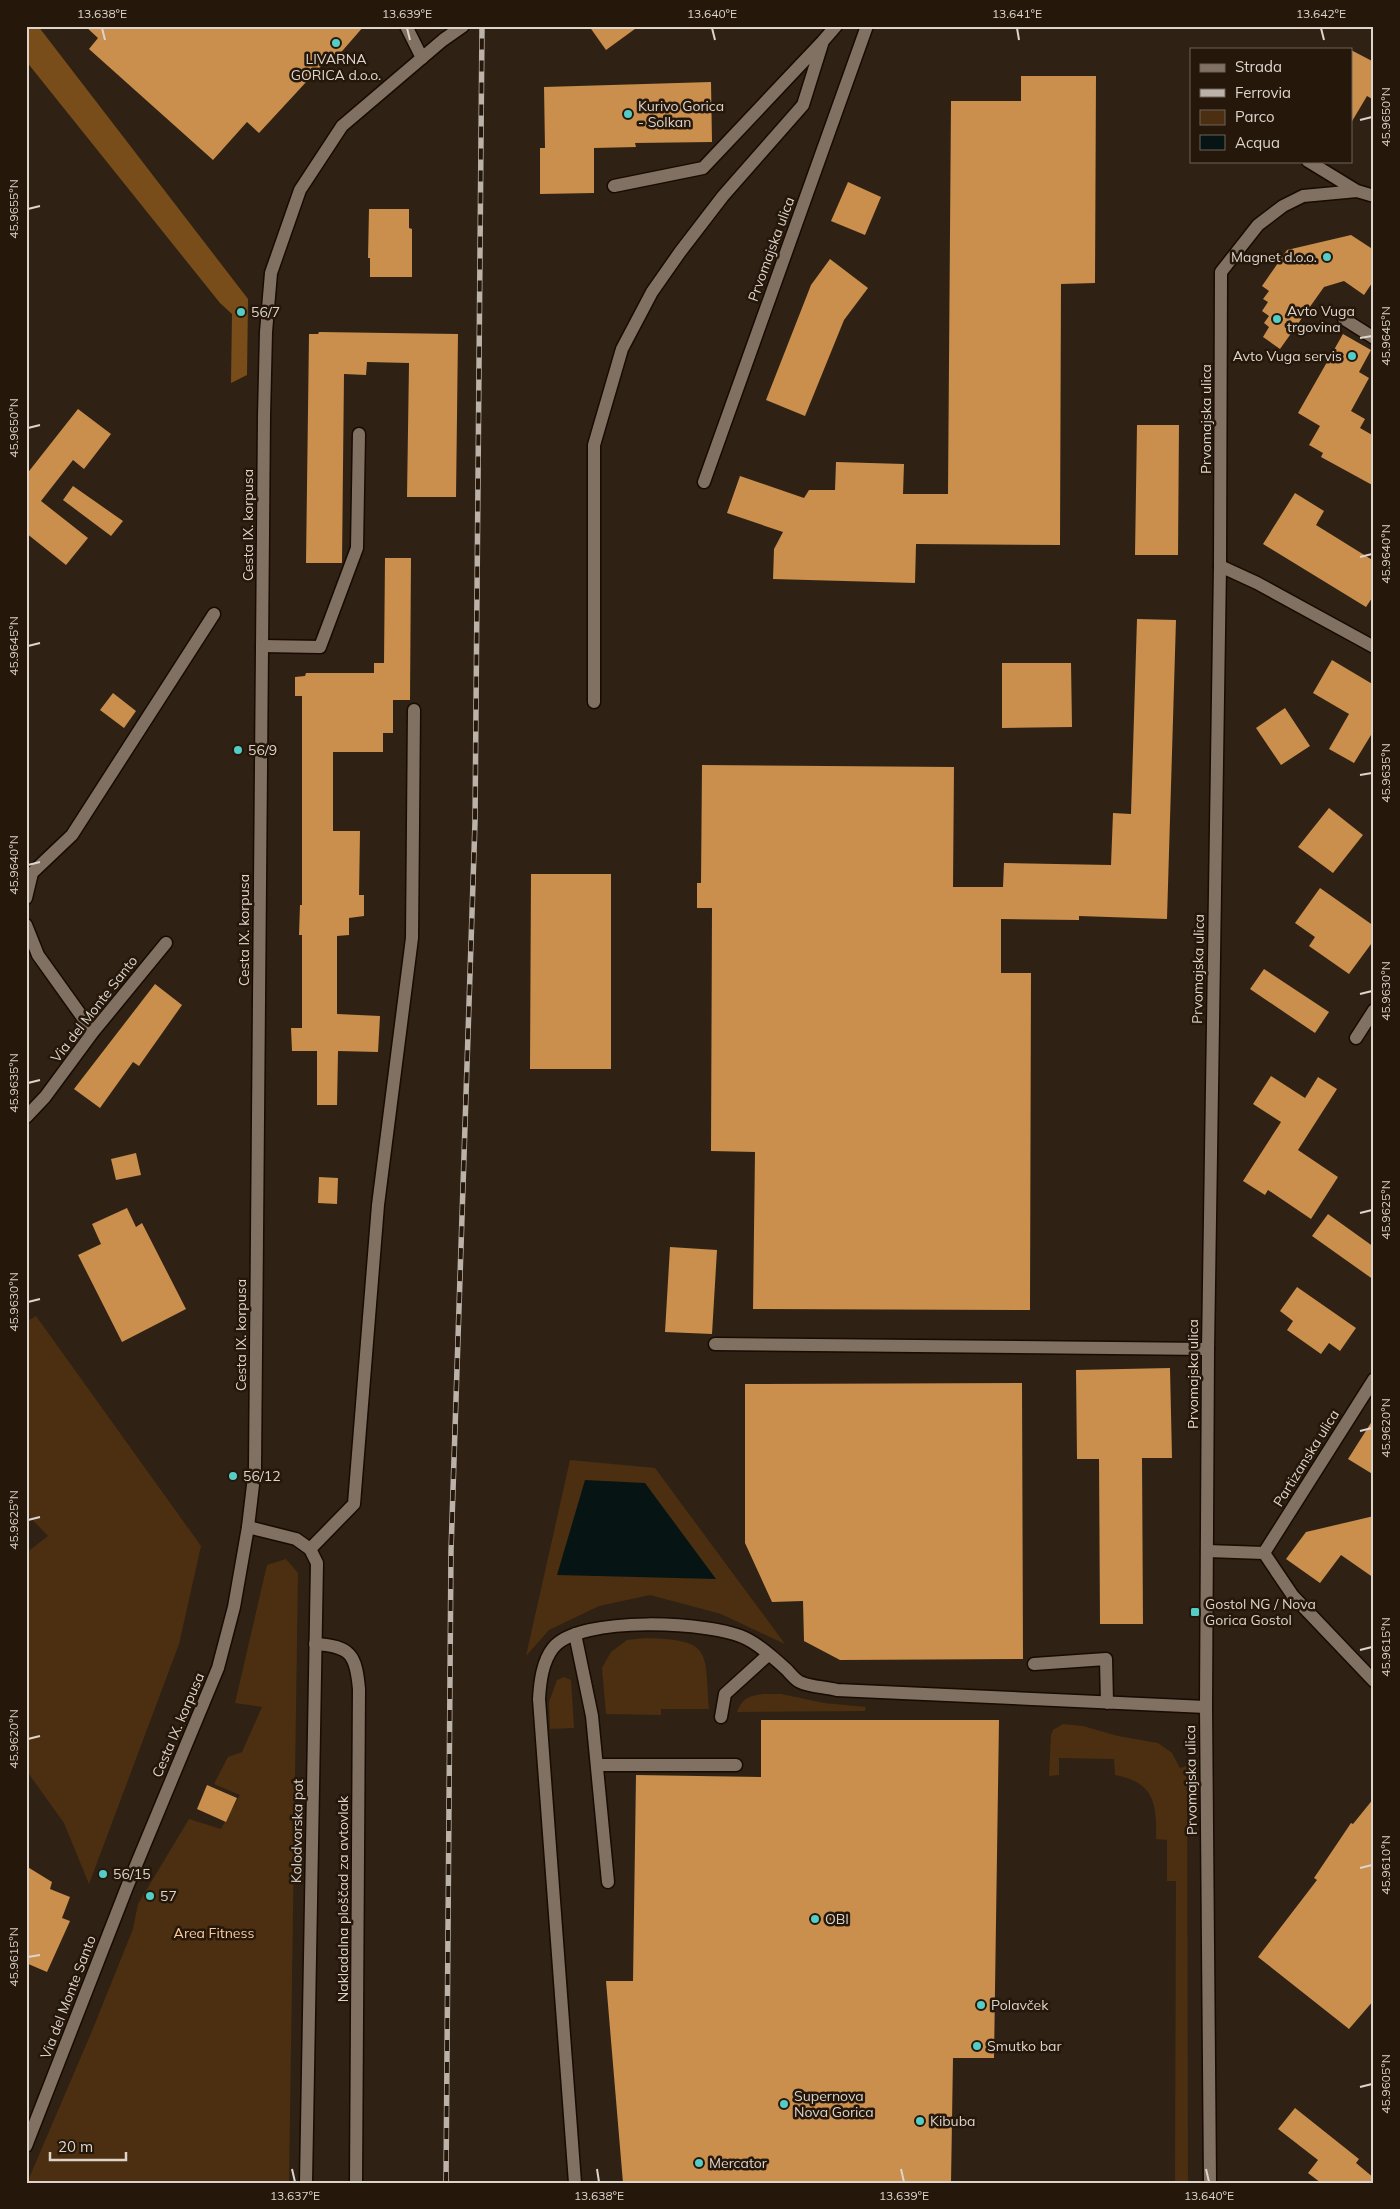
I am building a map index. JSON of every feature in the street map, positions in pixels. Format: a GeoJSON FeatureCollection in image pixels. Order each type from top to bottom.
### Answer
{"type":"FeatureCollection","features":[{"type":"Feature","properties":{"kind":"street"},"geometry":{"type":"LineString","coordinates":[[406,26],[422,58]]}},
{"type":"Feature","properties":{"kind":"street","name":"Cesta IX. korpusa"},"geometry":{"type":"LineString","coordinates":[[127,1887],[218,1668],[234,1607],[248,1527],[255,1468],[266,332],[271,273],[300,190],[342,126],[422,58],[464,26]]}},
{"type":"Feature","properties":{"kind":"street"},"geometry":{"type":"LineString","coordinates":[[614,186],[703,168],[836,26]]}},
{"type":"Feature","properties":{"kind":"street","name":"Prvomajska ulica"},"geometry":{"type":"LineString","coordinates":[[704,482],[867,26]]}},
{"type":"Feature","properties":{"kind":"street"},"geometry":{"type":"LineString","coordinates":[[594,702],[594,445],[622,349],[652,292],[680,252],[723,196],[803,106],[823,40]]}},
{"type":"Feature","properties":{"kind":"street"},"geometry":{"type":"LineString","coordinates":[[1310,162],[1357,191],[1374,196]]}},
{"type":"Feature","properties":{"kind":"street","name":"Prvomajska ulica"},"geometry":{"type":"LineString","coordinates":[[1210,2183],[1206,1707],[1208,1349],[1220,566],[1221,272],[1258,225],[1282,206],[1303,196],[1357,191]]}},
{"type":"Feature","properties":{"kind":"street"},"geometry":{"type":"LineString","coordinates":[[1344,319],[1374,338]]}},
{"type":"Feature","properties":{"kind":"street"},"geometry":{"type":"LineString","coordinates":[[262,646],[320,647],[358,548],[360,434]]}},
{"type":"Feature","properties":{"kind":"street"},"geometry":{"type":"LineString","coordinates":[[1220,566],[1257,583],[1374,647]]}},
{"type":"Feature","properties":{"kind":"street"},"geometry":{"type":"LineString","coordinates":[[26,898],[32,873],[72,835],[214,614]]}},
{"type":"Feature","properties":{"kind":"street"},"geometry":{"type":"LineString","coordinates":[[248,1527],[296,1539],[310,1548],[354,1504],[378,1205],[412,938],[414,710]]}},
{"type":"Feature","properties":{"kind":"street"},"geometry":{"type":"LineString","coordinates":[[26,925],[38,955],[93,1032]]}},
{"type":"Feature","properties":{"kind":"street","name":"Via del Monte Santo"},"geometry":{"type":"LineString","coordinates":[[26,1117],[45,1097],[93,1032],[166,943]]}},
{"type":"Feature","properties":{"kind":"street"},"geometry":{"type":"LineString","coordinates":[[1356,1038],[1374,1010]]}},
{"type":"Feature","properties":{"kind":"street"},"geometry":{"type":"LineString","coordinates":[[715,1344],[1208,1349]]}},
{"type":"Feature","properties":{"kind":"street","name":"Partizanska ulica"},"geometry":{"type":"LineString","coordinates":[[1264,1553],[1374,1379]]}},
{"type":"Feature","properties":{"kind":"street","name":"Kolodvorska pot"},"geometry":{"type":"LineString","coordinates":[[306,2183],[316,1563],[310,1548]]}},
{"type":"Feature","properties":{"kind":"street"},"geometry":{"type":"LineString","coordinates":[[1207,1551],[1264,1553],[1293,1596],[1374,1681]]}},
{"type":"Feature","properties":{"kind":"street"},"geometry":{"type":"LineString","coordinates":[[575,2183],[539,1699],[541,1674],[553,1648],[574,1634],[606,1626],[676,1624],[718,1630],[747,1639],[800,1682],[837,1690],[1206,1707]]}},
{"type":"Feature","properties":{"kind":"street"},"geometry":{"type":"LineString","coordinates":[[574,1634],[592,1716],[608,1882]]}},
{"type":"Feature","properties":{"kind":"street","name":"Nakladalna ploščad za avtovlak"},"geometry":{"type":"LineString","coordinates":[[315,1644],[331,1645],[348,1651],[357,1668],[359,1688],[356,2183]]}},
{"type":"Feature","properties":{"kind":"street"},"geometry":{"type":"LineString","coordinates":[[721,1717],[725,1694],[768,1655]]}},
{"type":"Feature","properties":{"kind":"street"},"geometry":{"type":"LineString","coordinates":[[1034,1664],[1106,1659],[1107,1703]]}},
{"type":"Feature","properties":{"kind":"street"},"geometry":{"type":"LineString","coordinates":[[597,1765],[736,1766]]}},
{"type":"Feature","properties":{"kind":"street","name":"Via del Monte Santo"},"geometry":{"type":"LineString","coordinates":[[26,2146],[127,1887]]}},
{"type":"Feature","properties":{"kind":"green space"},"geometry":{"type":"Polygon","coordinates":[[[36,1316],[201,1546],[179,1644],[89,1884],[64,1823],[26,1770],[26,1553],[48,1536],[26,1513],[26,1322],[36,1316]]]}},
{"type":"Feature","properties":{"kind":"green space"},"geometry":{"type":"Polygon","coordinates":[[[570,1460],[655,1468],[785,1644],[721,1614],[650,1595],[599,1606],[549,1630],[526,1656],[570,1460]]]}},
{"type":"Feature","properties":{"kind":"green space","name":"Area Fitness"},"geometry":{"type":"Polygon","coordinates":[[[286,1559],[298,1573],[289,2183],[27,2183],[133,1929],[138,1904],[189,1819],[221,1829],[240,1795],[214,1784],[228,1757],[242,1752],[262,1707],[235,1703],[267,1565],[286,1559]]]}},
{"type":"Feature","properties":{"kind":"green space"},"geometry":{"type":"Polygon","coordinates":[[[646,1638],[683,1642],[694,1646],[701,1652],[707,1673],[709,1709],[661,1709],[661,1715],[606,1714],[602,1668],[611,1652],[627,1640],[646,1638]]]}},
{"type":"Feature","properties":{"kind":"green space"},"geometry":{"type":"Polygon","coordinates":[[[564,1677],[571,1680],[574,1728],[550,1729],[549,1702],[557,1680],[564,1677]]]}},
{"type":"Feature","properties":{"kind":"green space"},"geometry":{"type":"Polygon","coordinates":[[[763,1694],[781,1694],[824,1703],[866,1707],[865,1711],[737,1712],[741,1704],[747,1699],[763,1694]]]}},
{"type":"Feature","properties":{"kind":"green space"},"geometry":{"type":"Polygon","coordinates":[[[1063,1724],[1083,1726],[1118,1736],[1158,1743],[1172,1753],[1180,1768],[1187,1766],[1188,2183],[1175,2183],[1176,1881],[1167,1881],[1167,1840],[1156,1839],[1156,1815],[1150,1796],[1138,1783],[1115,1775],[1114,1759],[1059,1758],[1059,1775],[1049,1776],[1051,1735],[1053,1730],[1063,1724]]]}},
{"type":"Feature","properties":{"kind":"shaded area"},"geometry":{"type":"Polygon","coordinates":[[[26,26],[38,26],[248,299],[247,375],[231,383],[232,314],[220,303],[26,61],[26,26]]]}},
{"type":"Feature","properties":{"kind":"water"},"geometry":{"type":"Polygon","coordinates":[[[585,1480],[645,1483],[716,1579],[557,1575],[585,1480]]]}},
{"type":"Feature","properties":{"kind":"building"},"geometry":{"type":"Polygon","coordinates":[[[85,26],[364,26],[337,57],[333,53],[259,133],[247,122],[213,160],[89,49],[98,38],[85,26]]]}},
{"type":"Feature","properties":{"kind":"building"},"geometry":{"type":"Polygon","coordinates":[[[589,26],[639,26],[606,50],[589,26]]]}},
{"type":"Feature","properties":{"kind":"building"},"geometry":{"type":"Polygon","coordinates":[[[1352,51],[1374,62],[1374,100],[1367,96],[1352,121],[1352,51]]]}},
{"type":"Feature","properties":{"kind":"building"},"geometry":{"type":"Polygon","coordinates":[[[1021,76],[1096,76],[1095,283],[1061,284],[1060,545],[916,544],[915,583],[773,579],[774,549],[783,532],[727,513],[740,476],[804,498],[809,490],[835,490],[836,462],[904,464],[903,494],[948,494],[951,101],[1021,101],[1021,76]]]}},
{"type":"Feature","properties":{"kind":"building","name":"Kurivo Gorica - Solkan"},"geometry":{"type":"Polygon","coordinates":[[[711,82],[712,142],[635,143],[636,147],[594,148],[594,193],[540,194],[540,148],[545,148],[544,87],[711,82]]]}},
{"type":"Feature","properties":{"kind":"building"},"geometry":{"type":"Polygon","coordinates":[[[848,182],[881,197],[865,235],[831,221],[848,182]]]}},
{"type":"Feature","properties":{"kind":"building"},"geometry":{"type":"Polygon","coordinates":[[[369,209],[409,209],[409,228],[412,229],[412,277],[370,277],[370,258],[368,258],[369,209]]]}},
{"type":"Feature","properties":{"kind":"building"},"geometry":{"type":"Polygon","coordinates":[[[1351,235],[1374,250],[1374,280],[1364,295],[1344,281],[1324,287],[1280,349],[1263,337],[1269,327],[1264,323],[1269,316],[1262,311],[1268,302],[1263,299],[1269,291],[1262,286],[1287,250],[1351,235]]]}},
{"type":"Feature","properties":{"kind":"building"},"geometry":{"type":"Polygon","coordinates":[[[830,259],[868,288],[844,320],[805,416],[766,400],[811,285],[830,259]]]}},
{"type":"Feature","properties":{"kind":"building"},"geometry":{"type":"Polygon","coordinates":[[[319,332],[458,334],[456,497],[407,497],[409,363],[367,362],[366,375],[344,374],[342,563],[306,563],[309,334],[318,334],[319,332]]]}},
{"type":"Feature","properties":{"kind":"building"},"geometry":{"type":"Polygon","coordinates":[[[1343,334],[1371,350],[1359,372],[1369,378],[1351,411],[1365,419],[1360,428],[1374,436],[1374,486],[1321,457],[1323,453],[1309,445],[1320,426],[1298,413],[1343,334]]]}},
{"type":"Feature","properties":{"kind":"building"},"geometry":{"type":"Polygon","coordinates":[[[78,409],[111,434],[84,469],[73,460],[41,501],[88,538],[66,565],[26,533],[26,475],[78,409]]]}},
{"type":"Feature","properties":{"kind":"building"},"geometry":{"type":"Polygon","coordinates":[[[1137,425],[1179,425],[1178,555],[1135,555],[1137,425]]]}},
{"type":"Feature","properties":{"kind":"building"},"geometry":{"type":"Polygon","coordinates":[[[73,486],[123,521],[111,536],[63,500],[73,486]]]}},
{"type":"Feature","properties":{"kind":"building"},"geometry":{"type":"Polygon","coordinates":[[[1295,493],[1324,511],[1316,525],[1374,561],[1374,595],[1366,607],[1263,544],[1295,493]]]}},
{"type":"Feature","properties":{"kind":"building"},"geometry":{"type":"Polygon","coordinates":[[[385,558],[411,558],[410,700],[393,700],[393,733],[383,733],[383,752],[333,752],[333,831],[360,831],[359,895],[364,895],[364,916],[349,918],[349,935],[337,936],[337,1014],[380,1016],[378,1052],[338,1051],[337,1105],[317,1105],[317,1051],[292,1051],[291,1028],[302,1028],[302,935],[299,935],[300,905],[302,905],[302,696],[295,696],[295,677],[305,676],[306,673],[374,673],[374,663],[384,663],[385,558]]]}},
{"type":"Feature","properties":{"kind":"building"},"geometry":{"type":"Polygon","coordinates":[[[1137,619],[1176,620],[1167,919],[1079,916],[1079,920],[1001,919],[1001,973],[1031,973],[1030,1310],[753,1309],[755,1152],[711,1151],[712,908],[697,908],[697,883],[701,883],[702,765],[954,767],[953,887],[1003,887],[1004,863],[1111,865],[1113,813],[1131,814],[1137,619]]]}},
{"type":"Feature","properties":{"kind":"building"},"geometry":{"type":"Polygon","coordinates":[[[1332,660],[1374,685],[1374,730],[1354,763],[1329,749],[1349,714],[1313,693],[1332,660]]]}},
{"type":"Feature","properties":{"kind":"building"},"geometry":{"type":"Polygon","coordinates":[[[1002,663],[1071,663],[1072,727],[1002,728],[1002,663]]]}},
{"type":"Feature","properties":{"kind":"building"},"geometry":{"type":"Polygon","coordinates":[[[113,693],[136,711],[124,728],[100,710],[113,693]]]}},
{"type":"Feature","properties":{"kind":"building"},"geometry":{"type":"Polygon","coordinates":[[[1285,708],[1310,746],[1281,765],[1256,728],[1285,708]]]}},
{"type":"Feature","properties":{"kind":"building"},"geometry":{"type":"Polygon","coordinates":[[[1329,808],[1363,835],[1333,873],[1298,847],[1329,808]]]}},
{"type":"Feature","properties":{"kind":"building"},"geometry":{"type":"Polygon","coordinates":[[[531,874],[611,874],[611,1069],[530,1069],[531,874]]]}},
{"type":"Feature","properties":{"kind":"building"},"geometry":{"type":"Polygon","coordinates":[[[1320,888],[1374,926],[1374,940],[1349,974],[1309,946],[1315,937],[1295,923],[1320,888]]]}},
{"type":"Feature","properties":{"kind":"building"},"geometry":{"type":"Polygon","coordinates":[[[1264,969],[1329,1012],[1315,1033],[1250,989],[1264,969]]]}},
{"type":"Feature","properties":{"kind":"building"},"geometry":{"type":"Polygon","coordinates":[[[155,984],[182,1005],[139,1066],[133,1062],[100,1108],[74,1089],[155,984]]]}},
{"type":"Feature","properties":{"kind":"building"},"geometry":{"type":"Polygon","coordinates":[[[1271,1076],[1305,1098],[1318,1077],[1337,1089],[1298,1150],[1338,1177],[1311,1219],[1268,1190],[1265,1195],[1243,1181],[1281,1122],[1253,1104],[1271,1076]]]}},
{"type":"Feature","properties":{"kind":"building"},"geometry":{"type":"Polygon","coordinates":[[[136,1153],[141,1175],[116,1180],[111,1159],[136,1153]]]}},
{"type":"Feature","properties":{"kind":"building"},"geometry":{"type":"Polygon","coordinates":[[[319,1177],[338,1178],[337,1204],[318,1203],[319,1177]]]}},
{"type":"Feature","properties":{"kind":"building"},"geometry":{"type":"Polygon","coordinates":[[[127,1208],[136,1227],[142,1223],[186,1309],[122,1342],[78,1255],[101,1244],[92,1224],[127,1208]]]}},
{"type":"Feature","properties":{"kind":"building"},"geometry":{"type":"Polygon","coordinates":[[[1328,1214],[1374,1247],[1374,1280],[1312,1236],[1328,1214]]]}},
{"type":"Feature","properties":{"kind":"building"},"geometry":{"type":"Polygon","coordinates":[[[670,1247],[717,1250],[712,1334],[665,1332],[670,1247]]]}},
{"type":"Feature","properties":{"kind":"building"},"geometry":{"type":"Polygon","coordinates":[[[1297,1287],[1356,1328],[1340,1351],[1329,1343],[1321,1354],[1287,1330],[1293,1321],[1280,1311],[1297,1287]]]}},
{"type":"Feature","properties":{"kind":"building"},"geometry":{"type":"Polygon","coordinates":[[[1170,1368],[1172,1458],[1142,1458],[1143,1624],[1100,1624],[1099,1459],[1077,1459],[1076,1370],[1170,1368]]]}},
{"type":"Feature","properties":{"kind":"building"},"geometry":{"type":"Polygon","coordinates":[[[1022,1383],[1023,1659],[840,1660],[804,1641],[803,1601],[772,1602],[745,1543],[745,1384],[1022,1383]]]}},
{"type":"Feature","properties":{"kind":"building"},"geometry":{"type":"Polygon","coordinates":[[[1374,1418],[1374,1475],[1348,1459],[1374,1418]]]}},
{"type":"Feature","properties":{"kind":"building"},"geometry":{"type":"Polygon","coordinates":[[[1374,1516],[1374,1578],[1341,1555],[1320,1583],[1286,1559],[1306,1532],[1374,1516]]]}},
{"type":"Feature","properties":{"kind":"building","name":"OBI"},"geometry":{"type":"Polygon","coordinates":[[[761,1720],[999,1720],[994,2058],[953,2058],[951,2183],[623,2183],[606,1981],[633,1981],[636,1775],[761,1777],[761,1720]]]}},
{"type":"Feature","properties":{"kind":"building"},"geometry":{"type":"Polygon","coordinates":[[[207,1785],[237,1798],[226,1822],[197,1809],[207,1785]]]}},
{"type":"Feature","properties":{"kind":"building"},"geometry":{"type":"Polygon","coordinates":[[[1374,1798],[1374,2000],[1349,2029],[1258,1957],[1317,1880],[1314,1878],[1351,1823],[1353,1824],[1374,1798]]]}},
{"type":"Feature","properties":{"kind":"building"},"geometry":{"type":"Polygon","coordinates":[[[26,1866],[52,1882],[50,1889],[70,1897],[62,1918],[70,1921],[47,1972],[26,1963],[26,1866]]]}},
{"type":"Feature","properties":{"kind":"building"},"geometry":{"type":"Polygon","coordinates":[[[1295,2108],[1359,2159],[1356,2163],[1374,2178],[1374,2183],[1321,2183],[1308,2173],[1318,2160],[1278,2129],[1295,2108]]]}},
{"type":"Feature","properties":{"kind":"railway"},"geometry":{"type":"LineString","coordinates":[[446,2183],[451,1551],[475,822],[482,26]]}},
{"type":"Feature","properties":{"kind":"place","name":"LIVARNA GORICA d.o.o."},"geometry":{"type":"Point","coordinates":[336,43]}},
{"type":"Feature","properties":{"kind":"place","name":"Kurivo Gorica - Solkan"},"geometry":{"type":"Point","coordinates":[628,114]}},
{"type":"Feature","properties":{"kind":"place","name":"Magnet d.o.o."},"geometry":{"type":"Point","coordinates":[1327,257]}},
{"type":"Feature","properties":{"kind":"place","name":"56/7"},"geometry":{"type":"Point","coordinates":[241,312]}},
{"type":"Feature","properties":{"kind":"place","name":"Avto Vuga trgovina"},"geometry":{"type":"Point","coordinates":[1277,319]}},
{"type":"Feature","properties":{"kind":"place","name":"Avto Vuga servis"},"geometry":{"type":"Point","coordinates":[1352,356]}},
{"type":"Feature","properties":{"kind":"place","name":"56/9"},"geometry":{"type":"Point","coordinates":[238,750]}},
{"type":"Feature","properties":{"kind":"place","name":"56/12"},"geometry":{"type":"Point","coordinates":[233,1476]}},
{"type":"Feature","properties":{"kind":"place","name":"Gostol NG / Nova Gorica Gostol"},"geometry":{"type":"Point","coordinates":[1195,1612]}},
{"type":"Feature","properties":{"kind":"place","name":"56/15"},"geometry":{"type":"Point","coordinates":[103,1874]}},
{"type":"Feature","properties":{"kind":"place","name":"57"},"geometry":{"type":"Point","coordinates":[150,1896]}},
{"type":"Feature","properties":{"kind":"place","name":"OBI"},"geometry":{"type":"Point","coordinates":[815,1919]}},
{"type":"Feature","properties":{"kind":"place","name":"Polavček"},"geometry":{"type":"Point","coordinates":[981,2005]}},
{"type":"Feature","properties":{"kind":"place","name":"Smutko bar"},"geometry":{"type":"Point","coordinates":[977,2046]}},
{"type":"Feature","properties":{"kind":"place","name":"Supernova Nova Gorica"},"geometry":{"type":"Point","coordinates":[784,2104]}},
{"type":"Feature","properties":{"kind":"place","name":"Kibuba"},"geometry":{"type":"Point","coordinates":[920,2121]}},
{"type":"Feature","properties":{"kind":"place","name":"Mercator"},"geometry":{"type":"Point","coordinates":[699,2163]}}]}
